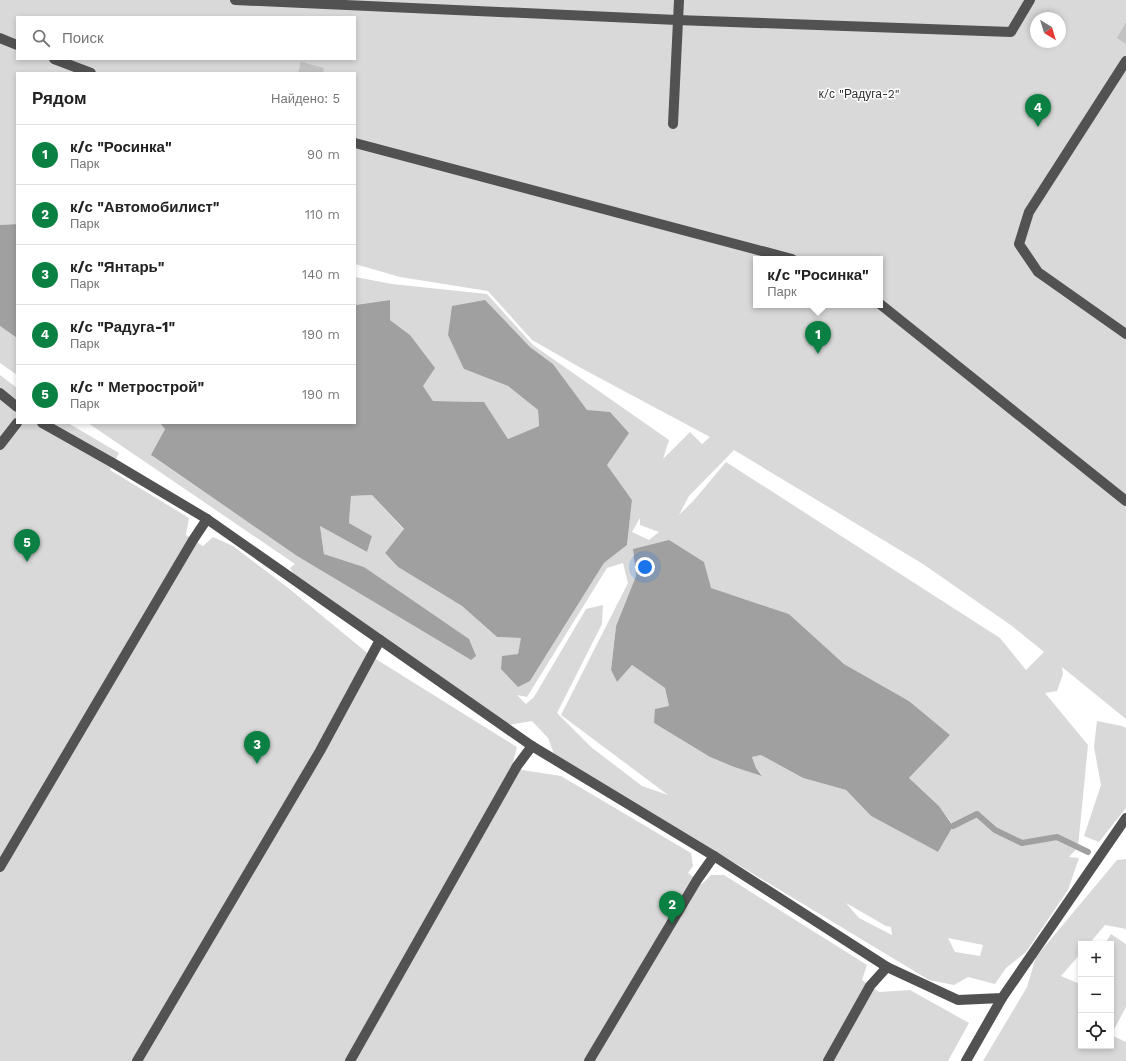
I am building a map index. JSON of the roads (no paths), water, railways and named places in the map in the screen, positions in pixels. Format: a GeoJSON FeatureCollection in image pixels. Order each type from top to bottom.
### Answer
{"type":"FeatureCollection","features":[{"type":"Feature","properties":{"kind":"street"},"geometry":{"type":"LineString","coordinates":[[235,0],[350,3],[678,20],[1011,32],[1030,0]]}},
{"type":"Feature","properties":{"kind":"street"},"geometry":{"type":"LineString","coordinates":[[674,124],[679,0]]}},
{"type":"Feature","properties":{"kind":"street"},"geometry":{"type":"LineString","coordinates":[[0,38],[16,45]]}},
{"type":"Feature","properties":{"kind":"street"},"geometry":{"type":"LineString","coordinates":[[57,60],[88,72]]}},
{"type":"Feature","properties":{"kind":"street"},"geometry":{"type":"LineString","coordinates":[[1126,61],[1029,212],[1019,244],[1038,272],[1126,334]]}},
{"type":"Feature","properties":{"kind":"street"},"geometry":{"type":"LineString","coordinates":[[356,143],[781,256]]}},
{"type":"Feature","properties":{"kind":"street"},"geometry":{"type":"LineString","coordinates":[[883,306],[1126,501]]}},
{"type":"Feature","properties":{"kind":"street"},"geometry":{"type":"LineString","coordinates":[[0,393],[16,406]]}},
{"type":"Feature","properties":{"kind":"street"},"geometry":{"type":"LineString","coordinates":[[0,445],[16,424]]}},
{"type":"Feature","properties":{"kind":"street"},"geometry":{"type":"LineString","coordinates":[[44,424],[207,519],[532,746],[714,856],[887,967],[958,1000],[1002,998]]}},
{"type":"Feature","properties":{"kind":"street"},"geometry":{"type":"LineString","coordinates":[[0,867],[193,540],[207,519]]}},
{"type":"Feature","properties":{"kind":"street"},"geometry":{"type":"LineString","coordinates":[[137,1061],[320,751],[380,640]]}},
{"type":"Feature","properties":{"kind":"street"},"geometry":{"type":"LineString","coordinates":[[350,1061],[517,766],[532,746]]}},
{"type":"Feature","properties":{"kind":"street"},"geometry":{"type":"LineString","coordinates":[[966,1061],[1002,998],[1126,818]]}},
{"type":"Feature","properties":{"kind":"street"},"geometry":{"type":"LineString","coordinates":[[589,1061],[696,880],[714,856]]}},
{"type":"Feature","properties":{"kind":"street"},"geometry":{"type":"LineString","coordinates":[[828,1061],[870,986],[887,967]]}},
{"type":"Feature","properties":{"kind":"waterway"},"geometry":{"type":"LineString","coordinates":[[953,826],[977,814],[995,830],[1022,843],[1057,837],[1088,852]]}},
{"type":"Feature","properties":{"kind":"place","name":"к/с \"Радуга-1\""},"geometry":{"type":"Point","coordinates":[1038,127]}},
{"type":"Feature","properties":{"kind":"place","name":"к/с \"Росинка\""},"geometry":{"type":"Point","coordinates":[818,354]}},
{"type":"Feature","properties":{"kind":"place","name":"к/с \" Метрострой\""},"geometry":{"type":"Point","coordinates":[27,562]}},
{"type":"Feature","properties":{"kind":"place","name":"к/с \"Янтарь\""},"geometry":{"type":"Point","coordinates":[257,764]}},
{"type":"Feature","properties":{"kind":"place","name":"к/с \"Автомобилист\""},"geometry":{"type":"Point","coordinates":[672,924]}},
{"type":"Feature","properties":{"kind":"park label","name":"к/с \"Радуга-2\""},"geometry":{"type":"Point","coordinates":[859,94]}}]}
